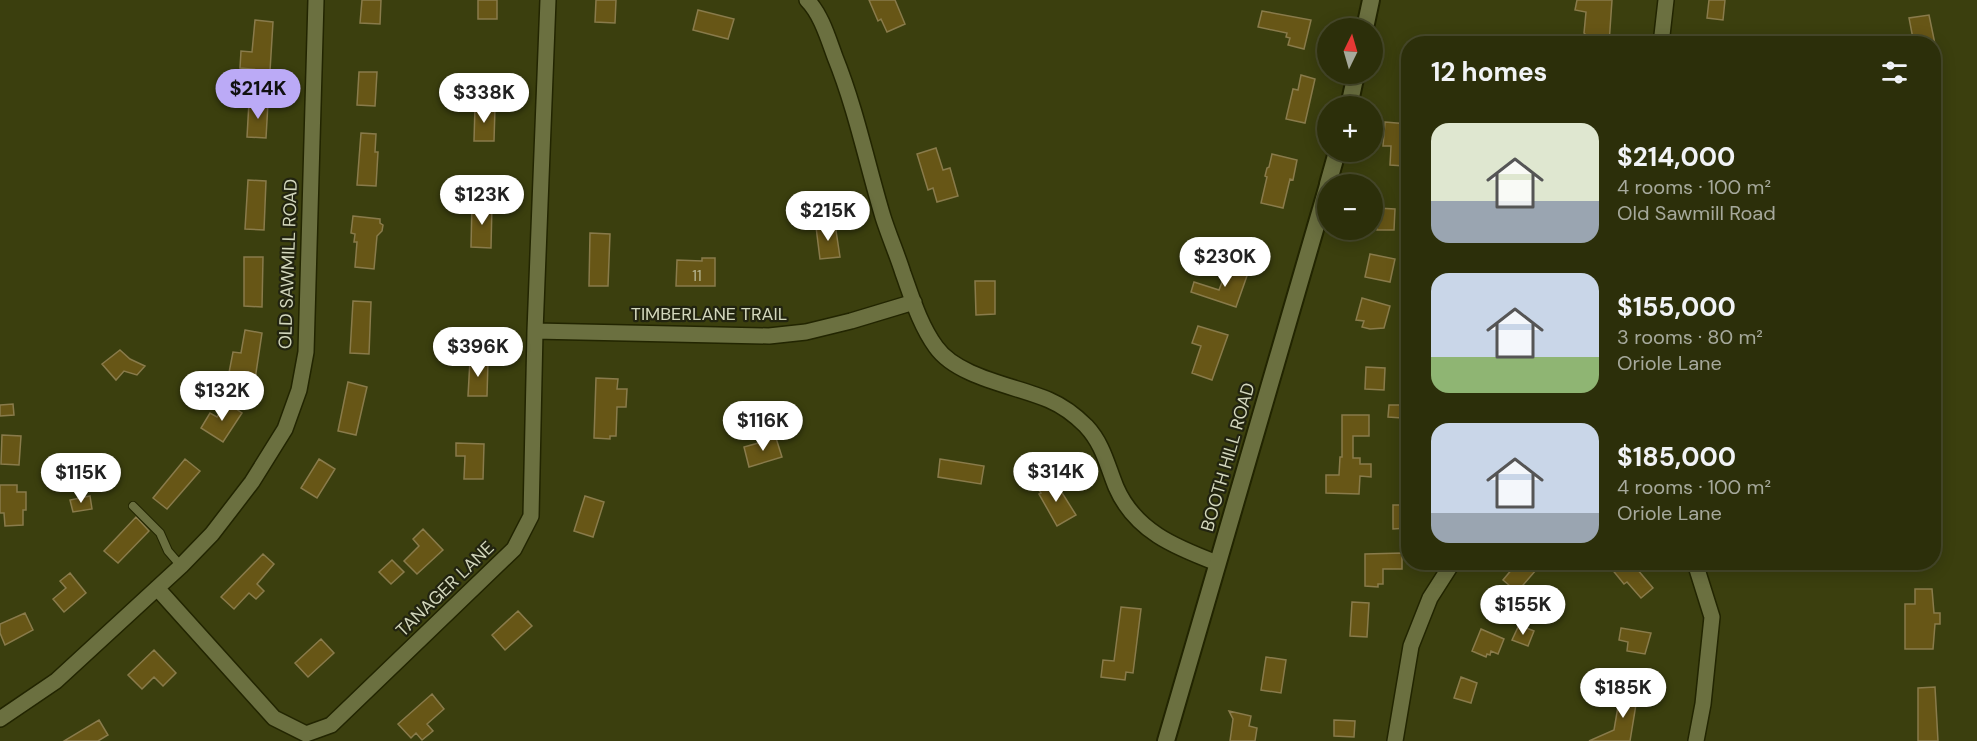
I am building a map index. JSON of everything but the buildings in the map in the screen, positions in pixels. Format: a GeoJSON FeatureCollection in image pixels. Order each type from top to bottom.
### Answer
{"type":"FeatureCollection","features":[{"type":"Feature","properties":{"kind":"street","name":"OLD SAWMILL ROAD"},"geometry":{"type":"LineString","coordinates":[[0,719],[56,681],[181,566],[212,534],[252,482],[285,429],[299,390],[306,352],[316,0]]}},
{"type":"Feature","properties":{"kind":"street","name":"TANAGER LANE"},"geometry":{"type":"LineString","coordinates":[[157,588],[274,718],[306,734],[331,725],[514,549],[531,516],[535,331],[548,0]]}},
{"type":"Feature","properties":{"kind":"street"},"geometry":{"type":"LineString","coordinates":[[807,0],[825,31],[846,85],[884,218],[925,331],[938,350],[962,369],[1003,386],[1050,400],[1077,417],[1093,433],[1105,454],[1116,487],[1133,516],[1150,532],[1180,550],[1217,563]]}},
{"type":"Feature","properties":{"kind":"street"},"geometry":{"type":"LineString","coordinates":[[1367,18],[1371,0]]}},
{"type":"Feature","properties":{"kind":"street"},"geometry":{"type":"LineString","coordinates":[[1662,36],[1666,0]]}},
{"type":"Feature","properties":{"kind":"street","name":"BOOTH HILL ROAD"},"geometry":{"type":"LineString","coordinates":[[1166,741],[1317,222]]}},
{"type":"Feature","properties":{"kind":"street","name":"TIMBERLANE TRAIL"},"geometry":{"type":"LineString","coordinates":[[535,331],[769,336],[806,332],[914,302]]}},
{"type":"Feature","properties":{"kind":"street"},"geometry":{"type":"LineString","coordinates":[[1395,741],[1411,646],[1430,598],[1448,570]]}},
{"type":"Feature","properties":{"kind":"street"},"geometry":{"type":"LineString","coordinates":[[1696,741],[1703,704],[1712,617],[1697,570]]}},
{"type":"Feature","properties":{"kind":"lane"},"geometry":{"type":"LineString","coordinates":[[133,506],[160,533],[168,551],[181,566]]}}]}
